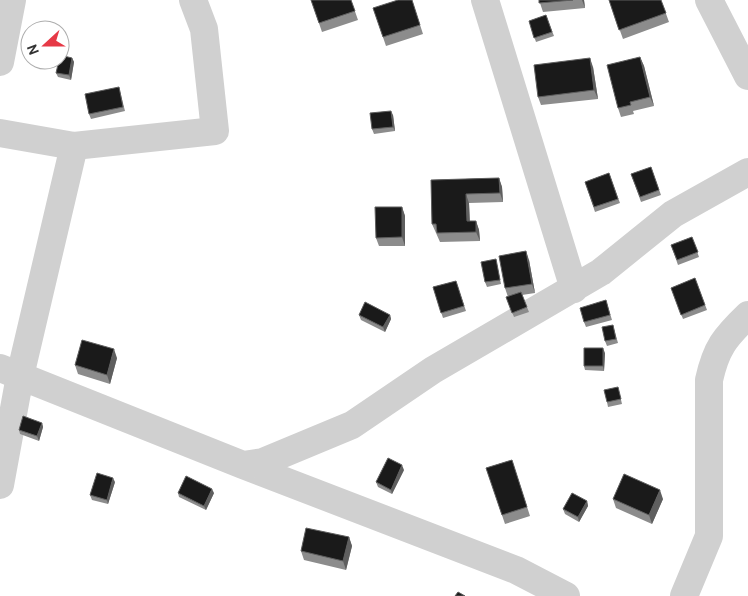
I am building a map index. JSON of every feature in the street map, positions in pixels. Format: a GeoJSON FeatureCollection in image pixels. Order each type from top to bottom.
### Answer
{"type":"FeatureCollection","features":[{"type":"Feature","properties":{"kind":"street"},"geometry":{"type":"LineString","coordinates":[[0,10],[11,0]]}},
{"type":"Feature","properties":{"kind":"street"},"geometry":{"type":"LineString","coordinates":[[0,62],[11,0]]}},
{"type":"Feature","properties":{"kind":"street"},"geometry":{"type":"LineString","coordinates":[[0,133],[74,146],[216,131],[204,29],[193,0]]}},
{"type":"Feature","properties":{"kind":"street"},"geometry":{"type":"LineString","coordinates":[[485,0],[574,289]]}},
{"type":"Feature","properties":{"kind":"street"},"geometry":{"type":"LineString","coordinates":[[709,0],[748,76]]}},
{"type":"Feature","properties":{"kind":"street"},"geometry":{"type":"LineString","coordinates":[[0,485],[10,372],[74,146]]}},
{"type":"Feature","properties":{"kind":"street"},"geometry":{"type":"LineString","coordinates":[[243,465],[262,462],[352,425],[433,370],[601,272],[674,214],[748,172]]}},
{"type":"Feature","properties":{"kind":"street"},"geometry":{"type":"LineString","coordinates":[[684,596],[709,536],[709,380],[715,356],[732,330],[748,315]]}},
{"type":"Feature","properties":{"kind":"street"},"geometry":{"type":"LineString","coordinates":[[10,372],[243,465],[516,570],[566,596]]}},
{"type":"Feature","properties":{"kind":"building"},"geometry":{"type":"Polygon","coordinates":[[[311,0],[351,0],[355,11],[319,23],[311,0]]]}},
{"type":"Feature","properties":{"kind":"building"},"geometry":{"type":"Polygon","coordinates":[[[398,0],[412,0],[420,25],[383,37],[373,8],[398,0]]]}},
{"type":"Feature","properties":{"kind":"building"},"geometry":{"type":"Polygon","coordinates":[[[539,0],[573,0],[539,3],[539,0]]]}},
{"type":"Feature","properties":{"kind":"building"},"geometry":{"type":"Polygon","coordinates":[[[609,0],[661,0],[666,13],[619,30],[609,0]]]}},
{"type":"Feature","properties":{"kind":"building"},"geometry":{"type":"Polygon","coordinates":[[[546,15],[552,32],[534,38],[529,21],[546,15]]]}},
{"type":"Feature","properties":{"kind":"building"},"geometry":{"type":"Polygon","coordinates":[[[640,57],[650,97],[630,102],[631,105],[618,108],[607,65],[640,57]]]}},
{"type":"Feature","properties":{"kind":"building"},"geometry":{"type":"Polygon","coordinates":[[[590,58],[594,90],[538,97],[534,65],[590,58]]]}},
{"type":"Feature","properties":{"kind":"building"},"geometry":{"type":"Polygon","coordinates":[[[57,70],[70,70],[69,75],[56,73],[57,70]]]}},
{"type":"Feature","properties":{"kind":"building"},"geometry":{"type":"Polygon","coordinates":[[[119,87],[123,107],[89,114],[85,94],[119,87]]]}},
{"type":"Feature","properties":{"kind":"building"},"geometry":{"type":"Polygon","coordinates":[[[391,111],[393,127],[372,129],[370,113],[391,111]]]}},
{"type":"Feature","properties":{"kind":"building"},"geometry":{"type":"Polygon","coordinates":[[[651,167],[659,190],[640,197],[631,174],[651,167]]]}},
{"type":"Feature","properties":{"kind":"building"},"geometry":{"type":"Polygon","coordinates":[[[609,173],[618,199],[594,207],[585,182],[609,173]]]}},
{"type":"Feature","properties":{"kind":"building"},"geometry":{"type":"Polygon","coordinates":[[[499,178],[500,193],[466,194],[467,221],[476,221],[476,232],[437,233],[436,224],[432,224],[431,180],[499,178]]]}},
{"type":"Feature","properties":{"kind":"building"},"geometry":{"type":"Polygon","coordinates":[[[375,207],[402,207],[402,237],[376,238],[375,207]]]}},
{"type":"Feature","properties":{"kind":"building"},"geometry":{"type":"Polygon","coordinates":[[[692,237],[698,252],[677,260],[671,245],[692,237]]]}},
{"type":"Feature","properties":{"kind":"building"},"geometry":{"type":"Polygon","coordinates":[[[526,251],[532,284],[505,288],[499,256],[526,251]]]}},
{"type":"Feature","properties":{"kind":"building"},"geometry":{"type":"Polygon","coordinates":[[[496,259],[500,280],[485,282],[481,262],[496,259]]]}},
{"type":"Feature","properties":{"kind":"building"},"geometry":{"type":"Polygon","coordinates":[[[695,278],[705,305],[681,315],[671,288],[695,278]]]}},
{"type":"Feature","properties":{"kind":"building"},"geometry":{"type":"Polygon","coordinates":[[[456,281],[464,306],[441,313],[433,287],[456,281]]]}},
{"type":"Feature","properties":{"kind":"building"},"geometry":{"type":"Polygon","coordinates":[[[521,292],[527,307],[512,313],[506,297],[521,292]]]}},
{"type":"Feature","properties":{"kind":"building"},"geometry":{"type":"Polygon","coordinates":[[[606,300],[610,315],[584,322],[580,308],[606,300]]]}},
{"type":"Feature","properties":{"kind":"building"},"geometry":{"type":"Polygon","coordinates":[[[365,302],[390,315],[383,327],[359,315],[365,302]]]}},
{"type":"Feature","properties":{"kind":"building"},"geometry":{"type":"Polygon","coordinates":[[[613,325],[616,339],[605,341],[602,327],[613,325]]]}},
{"type":"Feature","properties":{"kind":"building"},"geometry":{"type":"Polygon","coordinates":[[[82,340],[114,349],[107,375],[75,365],[82,340]]]}},
{"type":"Feature","properties":{"kind":"building"},"geometry":{"type":"Polygon","coordinates":[[[584,348],[603,348],[603,366],[584,366],[584,348]]]}},
{"type":"Feature","properties":{"kind":"building"},"geometry":{"type":"Polygon","coordinates":[[[618,387],[621,399],[607,402],[604,390],[618,387]]]}},
{"type":"Feature","properties":{"kind":"building"},"geometry":{"type":"Polygon","coordinates":[[[23,416],[42,423],[37,436],[19,430],[23,416]]]}},
{"type":"Feature","properties":{"kind":"building"},"geometry":{"type":"Polygon","coordinates":[[[388,458],[402,465],[391,490],[376,482],[388,458]]]}},
{"type":"Feature","properties":{"kind":"building"},"geometry":{"type":"Polygon","coordinates":[[[512,460],[527,507],[502,515],[486,468],[512,460]]]}},
{"type":"Feature","properties":{"kind":"building"},"geometry":{"type":"Polygon","coordinates":[[[97,473],[113,478],[107,500],[90,495],[97,473]]]}},
{"type":"Feature","properties":{"kind":"building"},"geometry":{"type":"Polygon","coordinates":[[[624,474],[660,490],[649,515],[613,499],[624,474]]]}},
{"type":"Feature","properties":{"kind":"building"},"geometry":{"type":"Polygon","coordinates":[[[186,476],[212,489],[204,506],[178,493],[186,476]]]}},
{"type":"Feature","properties":{"kind":"building"},"geometry":{"type":"Polygon","coordinates":[[[572,493],[587,501],[578,517],[563,509],[572,493]]]}},
{"type":"Feature","properties":{"kind":"building"},"geometry":{"type":"Polygon","coordinates":[[[306,528],[349,537],[343,561],[301,551],[306,528]]]}},
{"type":"Feature","properties":{"kind":"building"},"geometry":{"type":"Polygon","coordinates":[[[458,592],[465,596],[455,596],[458,592]]]}}]}
